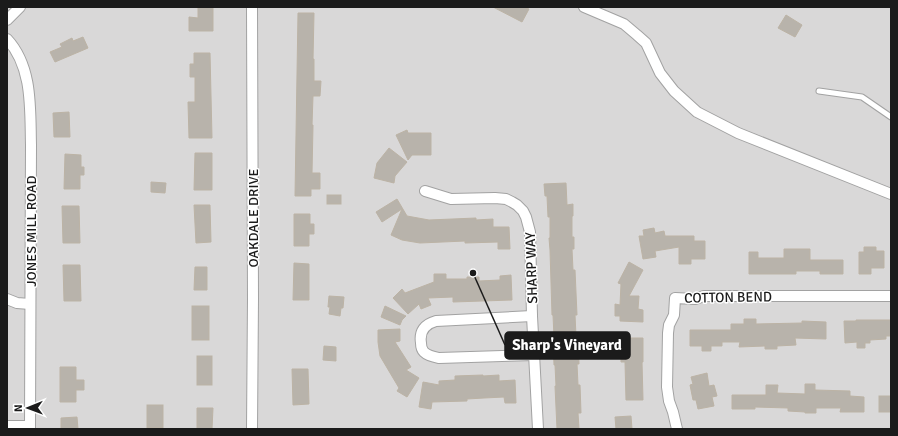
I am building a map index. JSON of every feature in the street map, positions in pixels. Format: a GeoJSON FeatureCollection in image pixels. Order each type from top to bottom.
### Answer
{"type":"FeatureCollection","features":[{"type":"Feature","properties":{"kind":"street"},"geometry":{"type":"LineString","coordinates":[[7,20],[20,7]]}},
{"type":"Feature","properties":{"kind":"street","name":"OAKDALE DRIVE"},"geometry":{"type":"LineString","coordinates":[[252,7],[254,298],[252,429]]}},
{"type":"Feature","properties":{"kind":"street"},"geometry":{"type":"LineString","coordinates":[[584,7],[624,24],[646,43],[660,73],[674,91],[697,112],[738,133],[891,194]]}},
{"type":"Feature","properties":{"kind":"street","name":"JONES MILL ROAD"},"geometry":{"type":"LineString","coordinates":[[7,39],[12,44],[22,64],[27,81],[29,100],[31,145],[30,428]]}},
{"type":"Feature","properties":{"kind":"street","name":"SHARP WAY"},"geometry":{"type":"LineString","coordinates":[[425,191],[451,199],[506,199],[512,202],[526,217],[530,232],[532,316],[538,429]]}},
{"type":"Feature","properties":{"kind":"street","name":"COTTON BEND"},"geometry":{"type":"LineString","coordinates":[[677,429],[674,412],[669,401],[667,387],[668,333],[669,325],[674,315],[675,298],[696,299],[704,296],[891,296]]}},
{"type":"Feature","properties":{"kind":"street"},"geometry":{"type":"LineString","coordinates":[[7,299],[17,303],[30,304]]}},
{"type":"Feature","properties":{"kind":"street"},"geometry":{"type":"LineString","coordinates":[[532,316],[430,322],[422,330],[420,342],[424,352],[428,355],[439,358],[534,355]]}},
{"type":"Feature","properties":{"kind":"street"},"geometry":{"type":"LineString","coordinates":[[7,426],[30,428]]}},
{"type":"Feature","properties":{"kind":"lane"},"geometry":{"type":"LineString","coordinates":[[819,91],[862,97],[891,117]]}},
{"type":"Feature","properties":{"kind":"shaded area"},"geometry":{"type":"Polygon","coordinates":[[[7,7],[891,7],[891,429],[7,429],[7,7]]]}},
{"type":"Feature","properties":{"kind":"building"},"geometry":{"type":"Polygon","coordinates":[[[198,7],[213,7],[213,31],[189,31],[189,17],[198,18],[198,7]]]}},
{"type":"Feature","properties":{"kind":"building"},"geometry":{"type":"Polygon","coordinates":[[[493,7],[524,7],[529,9],[522,22],[493,7]]]}},
{"type":"Feature","properties":{"kind":"building"},"geometry":{"type":"Polygon","coordinates":[[[298,13],[314,13],[314,81],[321,81],[320,96],[313,96],[312,125],[312,173],[320,173],[320,189],[311,189],[311,196],[295,196],[298,13]]]}},
{"type":"Feature","properties":{"kind":"building"},"geometry":{"type":"Polygon","coordinates":[[[786,15],[802,25],[795,37],[778,28],[786,15]]]}},
{"type":"Feature","properties":{"kind":"building"},"geometry":{"type":"Polygon","coordinates":[[[83,37],[88,48],[55,62],[50,52],[62,47],[60,44],[72,38],[73,41],[83,37]]]}},
{"type":"Feature","properties":{"kind":"building"},"geometry":{"type":"Polygon","coordinates":[[[194,53],[210,53],[212,138],[189,138],[188,102],[195,102],[195,77],[190,77],[190,64],[194,64],[194,53]]]}},
{"type":"Feature","properties":{"kind":"building"},"geometry":{"type":"Polygon","coordinates":[[[69,112],[70,137],[54,137],[53,113],[69,112]]]}},
{"type":"Feature","properties":{"kind":"building"},"geometry":{"type":"Polygon","coordinates":[[[407,130],[408,133],[431,133],[431,155],[412,155],[408,160],[396,135],[407,130]]]}},
{"type":"Feature","properties":{"kind":"building"},"geometry":{"type":"Polygon","coordinates":[[[389,148],[407,162],[395,176],[394,183],[374,178],[377,163],[389,148]]]}},
{"type":"Feature","properties":{"kind":"building"},"geometry":{"type":"Polygon","coordinates":[[[195,153],[212,153],[212,190],[194,190],[195,153]]]}},
{"type":"Feature","properties":{"kind":"building"},"geometry":{"type":"Polygon","coordinates":[[[65,154],[81,155],[81,167],[84,167],[84,175],[80,175],[80,189],[64,189],[65,154]]]}},
{"type":"Feature","properties":{"kind":"building"},"geometry":{"type":"Polygon","coordinates":[[[151,182],[166,183],[165,193],[151,192],[151,182]]]}},
{"type":"Feature","properties":{"kind":"building"},"geometry":{"type":"Polygon","coordinates":[[[566,183],[567,205],[573,204],[572,237],[574,237],[574,249],[572,249],[573,270],[575,270],[577,315],[575,315],[576,336],[578,336],[579,364],[577,364],[578,385],[580,385],[581,413],[578,413],[579,429],[557,429],[549,238],[550,217],[548,217],[547,196],[545,196],[544,184],[566,183]]]}},
{"type":"Feature","properties":{"kind":"building"},"geometry":{"type":"Polygon","coordinates":[[[327,195],[341,195],[341,204],[327,204],[327,195]]]}},
{"type":"Feature","properties":{"kind":"building"},"geometry":{"type":"Polygon","coordinates":[[[397,199],[407,216],[429,220],[476,218],[476,220],[493,219],[493,227],[509,227],[510,249],[498,249],[498,242],[465,243],[465,241],[420,243],[402,240],[391,235],[402,209],[382,222],[376,212],[397,199]]]}},
{"type":"Feature","properties":{"kind":"building"},"geometry":{"type":"Polygon","coordinates":[[[194,205],[210,205],[211,242],[196,243],[194,205]]]}},
{"type":"Feature","properties":{"kind":"building"},"geometry":{"type":"Polygon","coordinates":[[[62,206],[79,206],[80,243],[63,243],[62,206]]]}},
{"type":"Feature","properties":{"kind":"building"},"geometry":{"type":"Polygon","coordinates":[[[294,214],[310,214],[310,224],[314,224],[314,234],[309,234],[309,246],[294,246],[294,214]]]}},
{"type":"Feature","properties":{"kind":"building"},"geometry":{"type":"Polygon","coordinates":[[[654,228],[655,233],[664,231],[665,236],[694,236],[694,241],[705,241],[705,259],[691,259],[691,264],[679,264],[679,247],[655,251],[656,257],[643,259],[639,236],[644,236],[643,230],[654,228]]]}},
{"type":"Feature","properties":{"kind":"building"},"geometry":{"type":"Polygon","coordinates":[[[864,247],[876,247],[876,251],[884,251],[884,268],[871,268],[871,274],[859,274],[859,252],[864,252],[864,247]]]}},
{"type":"Feature","properties":{"kind":"building"},"geometry":{"type":"Polygon","coordinates":[[[784,249],[810,249],[810,260],[843,260],[843,274],[820,274],[820,271],[796,271],[796,274],[749,274],[749,252],[758,252],[758,258],[784,258],[784,249]]]}},
{"type":"Feature","properties":{"kind":"building"},"geometry":{"type":"Polygon","coordinates":[[[629,262],[643,270],[629,296],[639,296],[638,309],[643,310],[643,322],[620,321],[620,316],[615,316],[615,304],[620,305],[621,284],[618,283],[629,262]]]}},
{"type":"Feature","properties":{"kind":"building"},"geometry":{"type":"Polygon","coordinates":[[[294,263],[309,264],[309,300],[293,300],[294,263]]]}},
{"type":"Feature","properties":{"kind":"building"},"geometry":{"type":"Polygon","coordinates":[[[63,265],[80,265],[81,301],[64,301],[63,265]]]}},
{"type":"Feature","properties":{"kind":"building"},"geometry":{"type":"Polygon","coordinates":[[[195,267],[207,267],[207,290],[194,290],[195,267]]]}},
{"type":"Feature","properties":{"kind":"building"},"geometry":{"type":"Polygon","coordinates":[[[434,274],[446,274],[446,279],[467,279],[467,277],[479,277],[479,281],[500,280],[500,276],[511,275],[512,300],[453,302],[453,297],[428,298],[431,305],[421,309],[419,304],[408,314],[393,298],[402,289],[405,293],[434,282],[434,274]]]}},
{"type":"Feature","properties":{"kind":"building"},"geometry":{"type":"Polygon","coordinates":[[[329,296],[344,297],[343,308],[341,308],[340,316],[329,314],[329,296]]]}},
{"type":"Feature","properties":{"kind":"building"},"geometry":{"type":"Polygon","coordinates":[[[192,306],[209,306],[209,340],[192,340],[192,306]]]}},
{"type":"Feature","properties":{"kind":"building"},"geometry":{"type":"Polygon","coordinates":[[[385,306],[406,316],[400,325],[381,317],[385,306]]]}},
{"type":"Feature","properties":{"kind":"building"},"geometry":{"type":"Polygon","coordinates":[[[744,319],[756,319],[756,324],[802,323],[802,321],[826,322],[826,339],[795,338],[796,345],[777,346],[777,349],[765,349],[765,346],[739,347],[740,342],[722,342],[722,346],[711,346],[711,351],[702,351],[702,346],[690,346],[690,330],[731,330],[731,324],[744,324],[744,319]]]}},
{"type":"Feature","properties":{"kind":"building"},"geometry":{"type":"Polygon","coordinates":[[[891,320],[891,336],[886,336],[886,339],[870,340],[870,343],[865,343],[865,348],[857,348],[857,342],[845,343],[844,321],[891,320]]]}},
{"type":"Feature","properties":{"kind":"building"},"geometry":{"type":"Polygon","coordinates":[[[400,329],[400,341],[395,342],[411,367],[406,370],[419,378],[407,397],[397,391],[399,388],[380,356],[378,342],[378,330],[400,329]]]}},
{"type":"Feature","properties":{"kind":"building"},"geometry":{"type":"Polygon","coordinates":[[[627,338],[643,338],[643,400],[626,400],[625,362],[621,362],[621,352],[627,352],[627,338]]]}},
{"type":"Feature","properties":{"kind":"building"},"geometry":{"type":"Polygon","coordinates":[[[324,346],[336,347],[336,361],[323,360],[324,346]]]}},
{"type":"Feature","properties":{"kind":"building"},"geometry":{"type":"Polygon","coordinates":[[[197,356],[212,356],[212,385],[197,385],[197,356]]]}},
{"type":"Feature","properties":{"kind":"building"},"geometry":{"type":"Polygon","coordinates":[[[60,367],[76,367],[76,380],[84,380],[84,390],[76,390],[76,402],[60,402],[60,367]]]}},
{"type":"Feature","properties":{"kind":"building"},"geometry":{"type":"Polygon","coordinates":[[[292,369],[308,369],[309,404],[293,405],[292,369]]]}},
{"type":"Feature","properties":{"kind":"building"},"geometry":{"type":"Polygon","coordinates":[[[707,373],[709,386],[714,385],[717,396],[712,397],[714,406],[698,409],[696,400],[693,400],[690,385],[693,384],[691,377],[707,373]]]}},
{"type":"Feature","properties":{"kind":"building"},"geometry":{"type":"Polygon","coordinates":[[[499,375],[499,381],[515,380],[516,403],[505,403],[504,397],[467,399],[467,401],[432,402],[431,409],[419,407],[423,382],[439,385],[439,381],[455,380],[455,376],[499,375]]]}},
{"type":"Feature","properties":{"kind":"building"},"geometry":{"type":"Polygon","coordinates":[[[805,384],[815,384],[815,390],[850,391],[850,396],[864,397],[864,412],[840,412],[841,408],[816,408],[816,413],[788,411],[788,408],[755,407],[755,409],[732,409],[732,395],[766,395],[766,385],[778,385],[777,393],[805,394],[805,384]]]}},
{"type":"Feature","properties":{"kind":"building"},"geometry":{"type":"Polygon","coordinates":[[[879,396],[891,396],[891,412],[879,412],[879,396]]]}},
{"type":"Feature","properties":{"kind":"building"},"geometry":{"type":"Polygon","coordinates":[[[147,405],[163,405],[163,428],[147,428],[147,405]]]}},
{"type":"Feature","properties":{"kind":"building"},"geometry":{"type":"Polygon","coordinates":[[[197,408],[213,408],[212,429],[197,429],[197,408]]]}},
{"type":"Feature","properties":{"kind":"building"},"geometry":{"type":"Polygon","coordinates":[[[631,416],[632,429],[616,429],[615,417],[631,416]]]}},
{"type":"Feature","properties":{"kind":"building"},"geometry":{"type":"Polygon","coordinates":[[[77,417],[78,429],[61,429],[61,418],[77,417]]]}},
{"type":"Feature","properties":{"kind":"place","name":"Sharp's Vineyard"},"geometry":{"type":"Point","coordinates":[473,273]}}]}
